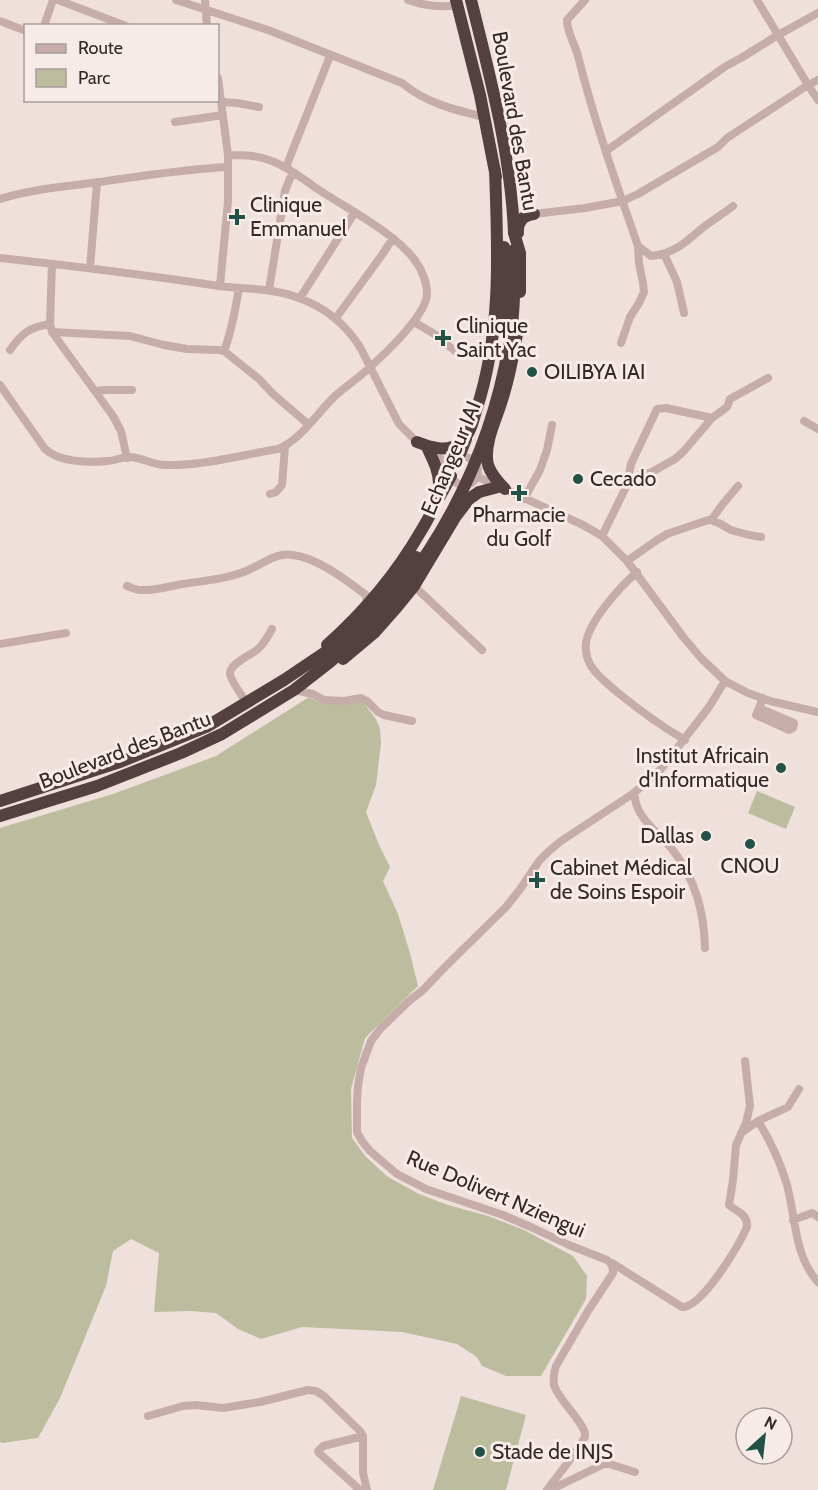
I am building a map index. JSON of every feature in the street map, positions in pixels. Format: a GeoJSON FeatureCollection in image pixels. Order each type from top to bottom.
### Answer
{"type":"FeatureCollection","features":[{"type":"Feature","properties":{"kind":"highway","name":"Boulevard des Bantu"},"geometry":{"type":"LineString","coordinates":[[471,0],[503,144],[516,229],[512,249]]}},
{"type":"Feature","properties":{"kind":"highway","name":"Boulevard des Bantu"},"geometry":{"type":"LineString","coordinates":[[457,3],[512,249]]}},
{"type":"Feature","properties":{"kind":"highway"},"geometry":{"type":"LineString","coordinates":[[284,680],[341,632],[383,587],[435,505],[473,421],[484,385],[493,333],[497,244],[495,170]]}},
{"type":"Feature","properties":{"kind":"highway"},"geometry":{"type":"LineString","coordinates":[[516,229],[526,216],[534,214]]}},
{"type":"Feature","properties":{"kind":"highway"},"geometry":{"type":"LineString","coordinates":[[294,690],[323,676],[383,623],[414,586],[456,516],[490,437],[508,382],[520,298],[512,249]]}},
{"type":"Feature","properties":{"kind":"highway","name":"Echangeur IAI"},"geometry":{"type":"LineString","coordinates":[[343,645],[365,631],[409,580],[427,555],[453,509],[480,452],[495,405],[509,345],[514,294],[512,249]]}},
{"type":"Feature","properties":{"kind":"highway"},"geometry":{"type":"LineString","coordinates":[[417,442],[430,447],[447,448],[460,443],[467,435]]}},
{"type":"Feature","properties":{"kind":"highway"},"geometry":{"type":"LineString","coordinates":[[456,516],[474,495],[497,486],[487,458],[490,437]]}},
{"type":"Feature","properties":{"kind":"highway"},"geometry":{"type":"LineString","coordinates":[[431,451],[439,480],[435,505]]}},
{"type":"Feature","properties":{"kind":"highway","name":"Boulevard des Bantu"},"geometry":{"type":"LineString","coordinates":[[0,801],[120,762],[206,727],[343,645]]}},
{"type":"Feature","properties":{"kind":"highway","name":"Boulevard des Bantu"},"geometry":{"type":"LineString","coordinates":[[0,816],[97,786],[222,734],[294,690],[330,662],[343,645]]}},
{"type":"Feature","properties":{"kind":"street"},"geometry":{"type":"LineString","coordinates":[[45,24],[53,0]]}},
{"type":"Feature","properties":{"kind":"street"},"geometry":{"type":"LineString","coordinates":[[58,0],[121,24]]}},
{"type":"Feature","properties":{"kind":"street"},"geometry":{"type":"LineString","coordinates":[[176,0],[268,30],[402,83],[421,97],[460,112],[484,117]]}},
{"type":"Feature","properties":{"kind":"street"},"geometry":{"type":"LineString","coordinates":[[204,24],[205,0]]}},
{"type":"Feature","properties":{"kind":"street"},"geometry":{"type":"LineString","coordinates":[[408,0],[442,8],[457,3]]}},
{"type":"Feature","properties":{"kind":"street"},"geometry":{"type":"LineString","coordinates":[[585,0],[567,20],[567,29],[577,51],[606,151],[638,246],[644,292],[630,317],[621,343]]}},
{"type":"Feature","properties":{"kind":"street"},"geometry":{"type":"LineString","coordinates":[[757,0],[818,100]]}},
{"type":"Feature","properties":{"kind":"street"},"geometry":{"type":"LineString","coordinates":[[606,151],[726,66],[818,13]]}},
{"type":"Feature","properties":{"kind":"street"},"geometry":{"type":"LineString","coordinates":[[0,21],[24,29]]}},
{"type":"Feature","properties":{"kind":"street"},"geometry":{"type":"LineString","coordinates":[[286,167],[330,56]]}},
{"type":"Feature","properties":{"kind":"street"},"geometry":{"type":"LineString","coordinates":[[534,214],[594,207],[623,201],[638,194],[718,147],[727,138],[818,80]]}},
{"type":"Feature","properties":{"kind":"street"},"geometry":{"type":"LineString","coordinates":[[219,86],[228,155],[228,201],[220,286]]}},
{"type":"Feature","properties":{"kind":"street"},"geometry":{"type":"LineString","coordinates":[[221,102],[259,107]]}},
{"type":"Feature","properties":{"kind":"street"},"geometry":{"type":"LineString","coordinates":[[175,122],[223,115]]}},
{"type":"Feature","properties":{"kind":"street"},"geometry":{"type":"LineString","coordinates":[[0,385],[45,449],[53,456],[65,460],[106,461],[127,458],[165,465],[189,464],[285,446],[335,396],[370,367],[414,322],[423,308],[427,299],[421,268],[393,238],[295,172],[257,156],[228,155]]}},
{"type":"Feature","properties":{"kind":"street"},"geometry":{"type":"LineString","coordinates":[[0,199],[43,189],[197,168],[228,167]]}},
{"type":"Feature","properties":{"kind":"street"},"geometry":{"type":"LineString","coordinates":[[269,290],[285,191],[295,172]]}},
{"type":"Feature","properties":{"kind":"street"},"geometry":{"type":"LineString","coordinates":[[90,268],[97,182]]}},
{"type":"Feature","properties":{"kind":"street"},"geometry":{"type":"LineString","coordinates":[[638,246],[651,256],[664,255],[691,239],[702,228],[733,206]]}},
{"type":"Feature","properties":{"kind":"street"},"geometry":{"type":"LineString","coordinates":[[300,298],[355,212]]}},
{"type":"Feature","properties":{"kind":"street"},"geometry":{"type":"LineString","coordinates":[[336,318],[393,238]]}},
{"type":"Feature","properties":{"kind":"street"},"geometry":{"type":"LineString","coordinates":[[664,255],[677,282],[684,313]]}},
{"type":"Feature","properties":{"kind":"street"},"geometry":{"type":"LineString","coordinates":[[0,258],[220,286],[269,290],[300,298],[336,318],[353,336],[399,424],[417,442],[453,467],[458,483],[463,485],[474,475]]}},
{"type":"Feature","properties":{"kind":"street"},"geometry":{"type":"LineString","coordinates":[[52,264],[51,328],[118,425],[127,458]]}},
{"type":"Feature","properties":{"kind":"street"},"geometry":{"type":"LineString","coordinates":[[224,351],[237,305],[239,288]]}},
{"type":"Feature","properties":{"kind":"street"},"geometry":{"type":"LineString","coordinates":[[414,322],[436,335],[455,351]]}},
{"type":"Feature","properties":{"kind":"street"},"geometry":{"type":"LineString","coordinates":[[10,350],[19,337],[30,328],[38,326],[130,336],[187,349],[224,351],[259,379],[308,424]]}},
{"type":"Feature","properties":{"kind":"street"},"geometry":{"type":"LineString","coordinates":[[627,485],[639,475],[650,473],[675,459],[712,418],[727,407],[730,399],[768,378]]}},
{"type":"Feature","properties":{"kind":"street"},"geometry":{"type":"LineString","coordinates":[[96,391],[132,390]]}},
{"type":"Feature","properties":{"kind":"street"},"geometry":{"type":"LineString","coordinates":[[602,536],[627,485],[631,464],[657,409],[666,408],[712,418]]}},
{"type":"Feature","properties":{"kind":"street"},"geometry":{"type":"LineString","coordinates":[[804,421],[818,429]]}},
{"type":"Feature","properties":{"kind":"street"},"geometry":{"type":"LineString","coordinates":[[524,499],[540,470],[552,424]]}},
{"type":"Feature","properties":{"kind":"street"},"geometry":{"type":"LineString","coordinates":[[270,494],[276,492],[282,485],[285,446]]}},
{"type":"Feature","properties":{"kind":"street"},"geometry":{"type":"LineString","coordinates":[[453,467],[462,458],[469,458],[473,461],[474,475]]}},
{"type":"Feature","properties":{"kind":"street"},"geometry":{"type":"LineString","coordinates":[[474,475],[584,525],[602,536],[637,572],[684,638],[725,681],[762,698],[818,712]]}},
{"type":"Feature","properties":{"kind":"street"},"geometry":{"type":"LineString","coordinates":[[627,561],[667,534],[712,519],[738,486]]}},
{"type":"Feature","properties":{"kind":"street"},"geometry":{"type":"LineString","coordinates":[[712,519],[732,530],[749,536],[761,537]]}},
{"type":"Feature","properties":{"kind":"street"},"geometry":{"type":"LineString","coordinates":[[128,586],[148,590],[204,582],[246,571],[278,555],[294,555],[320,564],[358,589],[366,595],[367,604]]}},
{"type":"Feature","properties":{"kind":"street"},"geometry":{"type":"LineString","coordinates":[[637,572],[596,620],[586,643],[587,657],[597,675],[654,721],[685,740]]}},
{"type":"Feature","properties":{"kind":"street"},"geometry":{"type":"LineString","coordinates":[[414,586],[482,650]]}},
{"type":"Feature","properties":{"kind":"street"},"geometry":{"type":"LineString","coordinates":[[247,703],[230,677],[230,671],[233,666],[258,650],[272,629]]}},
{"type":"Feature","properties":{"kind":"street"},"geometry":{"type":"LineString","coordinates":[[0,644],[66,633]]}},
{"type":"Feature","properties":{"kind":"street","name":"Rue Dolivert Nziengui"},"geometry":{"type":"LineString","coordinates":[[725,681],[709,707],[661,769],[634,793],[549,851],[539,861],[506,908],[381,1028],[366,1052],[358,1086],[357,1132],[370,1151],[397,1174],[426,1189],[503,1215],[607,1260],[682,1307],[693,1304],[721,1273],[747,1227],[748,1222],[745,1216],[729,1204],[736,1145],[741,1133]]}},
{"type":"Feature","properties":{"kind":"street"},"geometry":{"type":"LineString","coordinates":[[294,690],[313,694],[324,700],[344,701],[361,698],[381,714],[412,721]]}},
{"type":"Feature","properties":{"kind":"street"},"geometry":{"type":"LineString","coordinates":[[759,708],[762,698]]}},
{"type":"Feature","properties":{"kind":"street"},"geometry":{"type":"LineString","coordinates":[[634,793],[637,807],[645,820],[672,849],[694,886],[705,926],[705,948]]}},
{"type":"Feature","properties":{"kind":"street"},"geometry":{"type":"LineString","coordinates":[[741,1133],[750,1106],[745,1062]]}},
{"type":"Feature","properties":{"kind":"street"},"geometry":{"type":"LineString","coordinates":[[741,1133],[758,1121],[788,1107],[799,1089]]}},
{"type":"Feature","properties":{"kind":"street"},"geometry":{"type":"LineString","coordinates":[[758,1121],[780,1163],[805,1264],[818,1282]]}},
{"type":"Feature","properties":{"kind":"street"},"geometry":{"type":"LineString","coordinates":[[793,1220],[812,1214],[818,1217]]}},
{"type":"Feature","properties":{"kind":"street"},"geometry":{"type":"LineString","coordinates":[[549,1490],[586,1434],[584,1426],[558,1395],[554,1384],[556,1366],[613,1273],[611,1263]]}},
{"type":"Feature","properties":{"kind":"street"},"geometry":{"type":"LineString","coordinates":[[148,1416],[183,1406],[223,1408],[308,1390],[316,1391],[324,1396],[363,1436],[363,1473],[367,1490]]}},
{"type":"Feature","properties":{"kind":"street"},"geometry":{"type":"LineString","coordinates":[[360,1490],[318,1451],[323,1446],[363,1436]]}},
{"type":"Feature","properties":{"kind":"street"},"geometry":{"type":"LineString","coordinates":[[549,1490],[606,1463],[635,1472]]}},
{"type":"Feature","properties":{"kind":"green space"},"geometry":{"type":"Polygon","coordinates":[[[309,697],[319,702],[362,701],[376,719],[380,729],[381,743],[376,785],[366,812],[390,867],[383,881],[398,914],[418,986],[365,1038],[351,1089],[352,1138],[366,1157],[388,1177],[419,1194],[524,1230],[573,1256],[587,1276],[586,1299],[541,1376],[506,1376],[482,1366],[477,1357],[457,1344],[402,1332],[302,1327],[261,1339],[238,1329],[216,1313],[154,1312],[159,1253],[131,1239],[113,1251],[106,1286],[60,1398],[38,1438],[2,1443],[0,1442],[0,828],[113,794],[216,756],[309,697]]]}},
{"type":"Feature","properties":{"kind":"green space"},"geometry":{"type":"Polygon","coordinates":[[[757,791],[795,807],[786,829],[748,813],[757,791]]]}},
{"type":"Feature","properties":{"kind":"green space","name":"Stade de INJS"},"geometry":{"type":"Polygon","coordinates":[[[461,1396],[526,1415],[506,1490],[433,1490],[461,1396]]]}},
{"type":"Feature","properties":{"kind":"place","name":"Clinique Emmanuel"},"geometry":{"type":"Point","coordinates":[237,217]}},
{"type":"Feature","properties":{"kind":"place","name":"Clinique Saint Yac"},"geometry":{"type":"Point","coordinates":[443,338]}},
{"type":"Feature","properties":{"kind":"place","name":"OILIBYA IAI"},"geometry":{"type":"Point","coordinates":[532,372]}},
{"type":"Feature","properties":{"kind":"place","name":"Cecado"},"geometry":{"type":"Point","coordinates":[578,479]}},
{"type":"Feature","properties":{"kind":"place","name":"Pharmacie du Golf"},"geometry":{"type":"Point","coordinates":[519,493]}},
{"type":"Feature","properties":{"kind":"place","name":"Institut Africain d'Informatique"},"geometry":{"type":"Point","coordinates":[781,768]}},
{"type":"Feature","properties":{"kind":"place","name":"Dallas"},"geometry":{"type":"Point","coordinates":[706,836]}},
{"type":"Feature","properties":{"kind":"place","name":"CNOU"},"geometry":{"type":"Point","coordinates":[750,844]}},
{"type":"Feature","properties":{"kind":"place","name":"Cabinet Médical de Soins Espoir"},"geometry":{"type":"Point","coordinates":[537,880]}},
{"type":"Feature","properties":{"kind":"place","name":"Stade de INJS"},"geometry":{"type":"Point","coordinates":[480,1452]}}]}
